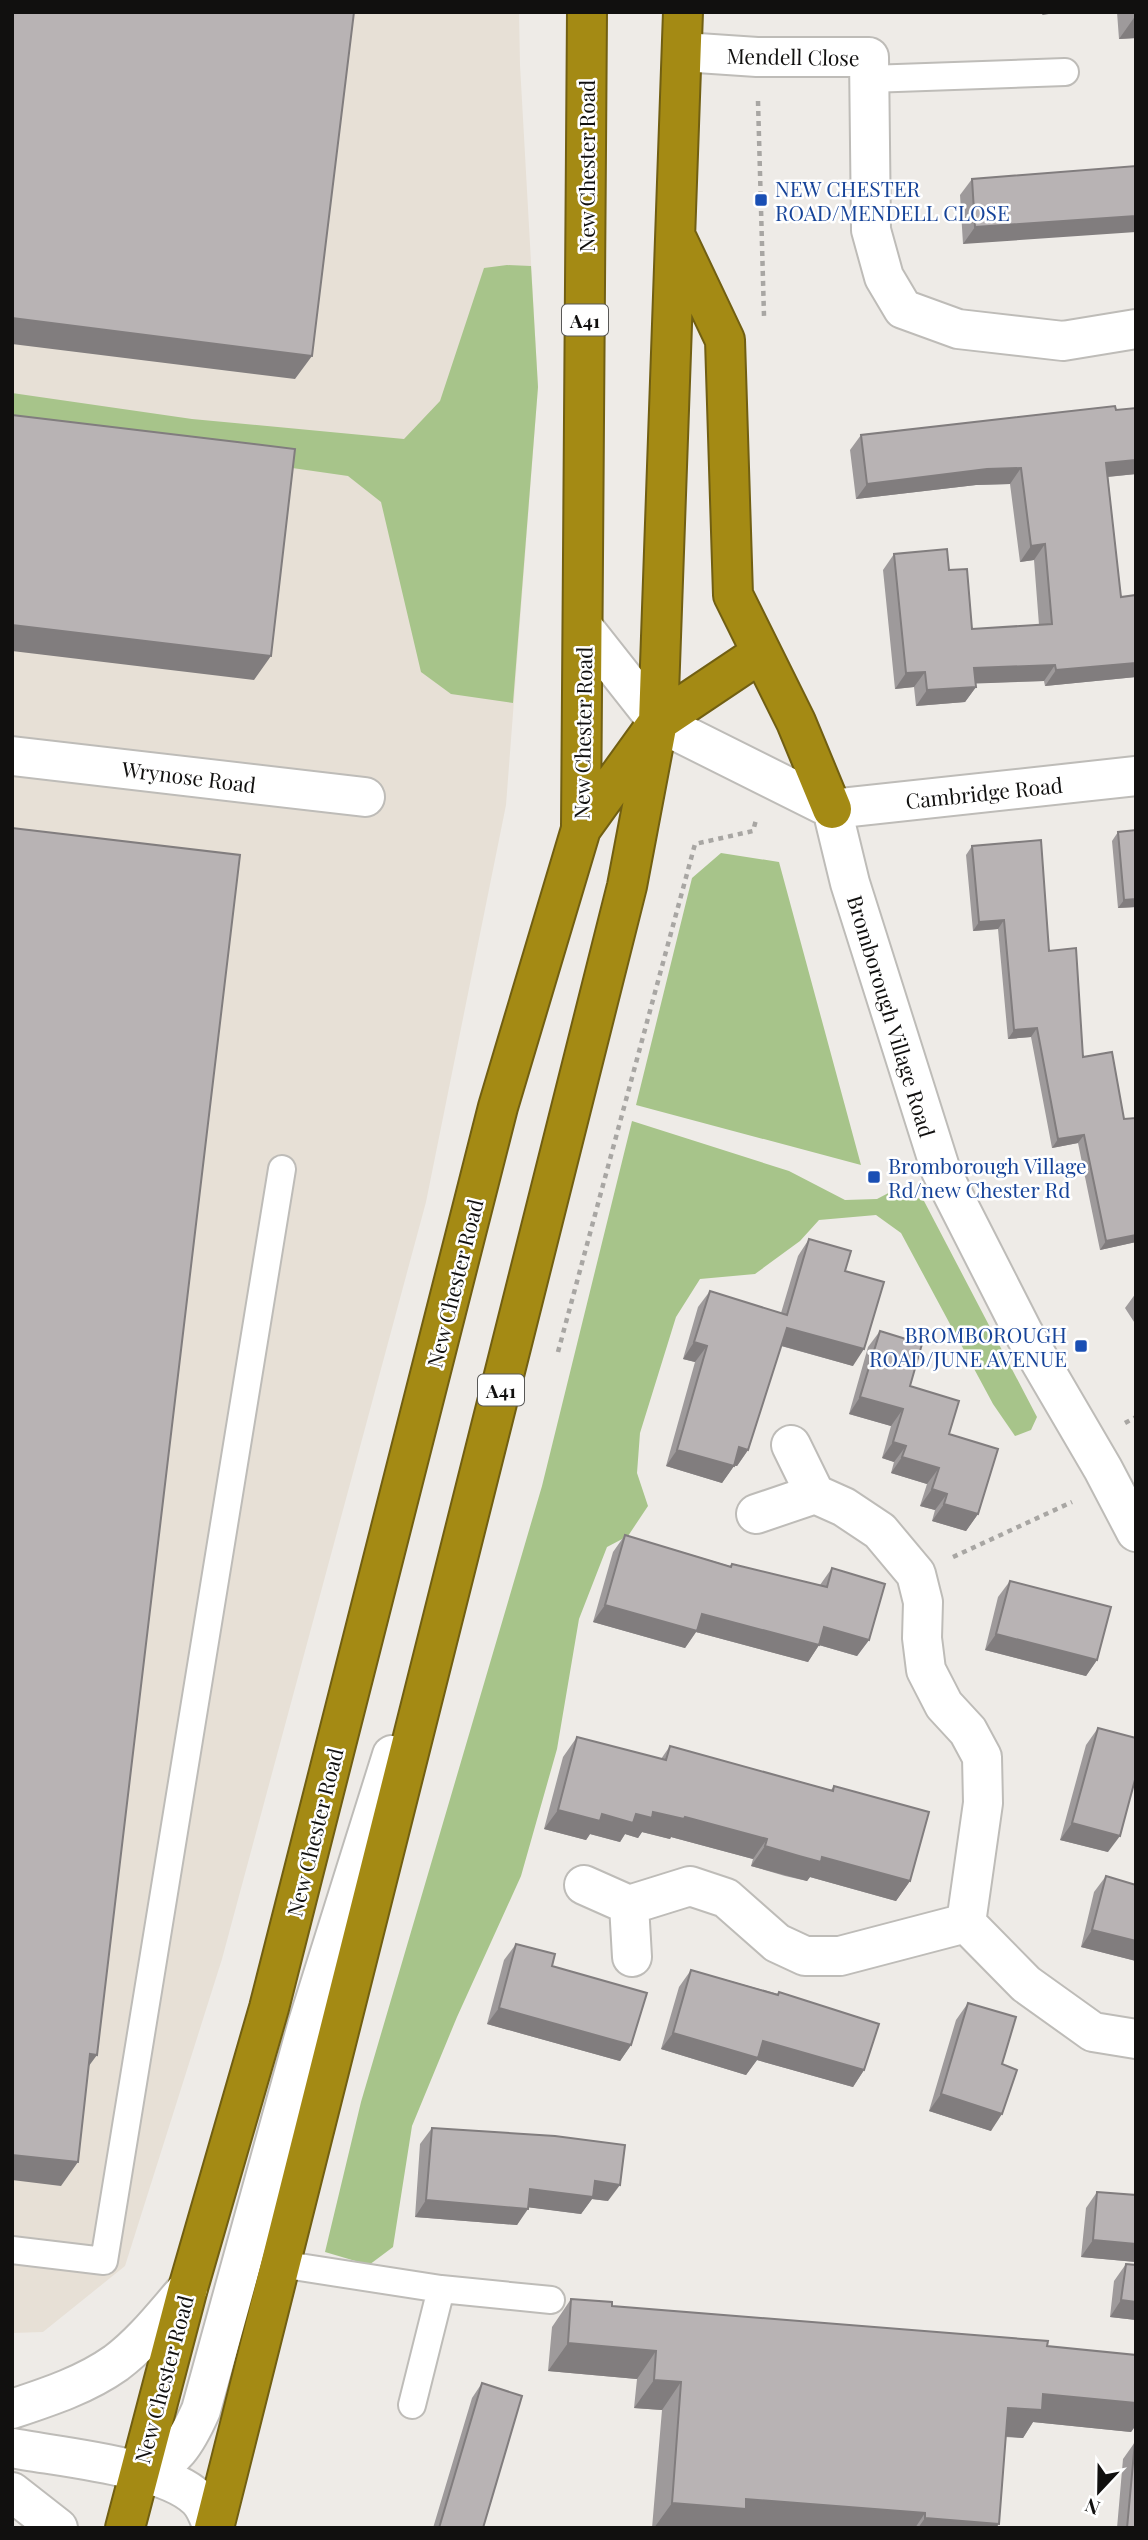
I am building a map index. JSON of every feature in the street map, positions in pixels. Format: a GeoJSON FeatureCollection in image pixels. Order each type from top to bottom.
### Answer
{"type":"FeatureCollection","features":[{"type":"Feature","properties":{"kind":"highway","name":"New Chester Road"},"geometry":{"type":"LineString","coordinates":[[125,2528],[188,2288],[269,2008],[498,1107],[581,829],[587,12]]}},
{"type":"Feature","properties":{"kind":"highway","name":"A41"},"geometry":{"type":"LineString","coordinates":[[214,2528],[628,886],[658,722],[683,12]]}},
{"type":"Feature","properties":{"kind":"highway"},"geometry":{"type":"LineString","coordinates":[[676,236],[725,340],[733,595],[796,722],[832,809]]}},
{"type":"Feature","properties":{"kind":"highway"},"geometry":{"type":"LineString","coordinates":[[581,829],[658,722],[761,653]]}},
{"type":"Feature","properties":{"kind":"street","name":"Mendell Close"},"geometry":{"type":"LineString","coordinates":[[683,52],[757,57],[869,57],[871,230],[884,277],[903,309],[958,329],[1063,341],[1136,329]]}},
{"type":"Feature","properties":{"kind":"street"},"geometry":{"type":"LineString","coordinates":[[583,627],[658,722],[832,809]]}},
{"type":"Feature","properties":{"kind":"street","name":"Wrynose Road"},"geometry":{"type":"LineString","coordinates":[[12,756],[365,797]]}},
{"type":"Feature","properties":{"kind":"street","name":"Cambridge Road"},"geometry":{"type":"LineString","coordinates":[[832,809],[1136,776]]}},
{"type":"Feature","properties":{"kind":"street","name":"Bromborough Village Road"},"geometry":{"type":"LineString","coordinates":[[832,809],[850,883],[941,1171],[1023,1332],[1136,1532]]}},
{"type":"Feature","properties":{"kind":"street"},"geometry":{"type":"LineString","coordinates":[[791,1445],[815,1494],[844,1507],[880,1531],[916,1574],[923,1602],[922,1638],[926,1670],[944,1705],[968,1731],[982,1757],[983,1803],[966,1923]]}},
{"type":"Feature","properties":{"kind":"street"},"geometry":{"type":"LineString","coordinates":[[139,2471],[158,2467],[176,2454],[190,2435],[201,2410],[307,2026],[484,1457]]}},
{"type":"Feature","properties":{"kind":"street"},"geometry":{"type":"LineString","coordinates":[[756,1514],[815,1494]]}},
{"type":"Feature","properties":{"kind":"street"},"geometry":{"type":"LineString","coordinates":[[583,1885],[629,1905],[690,1886],[726,1898],[777,1943],[805,1956],[840,1956],[966,1923]]}},
{"type":"Feature","properties":{"kind":"street"},"geometry":{"type":"LineString","coordinates":[[629,1905],[632,1957]]}},
{"type":"Feature","properties":{"kind":"street"},"geometry":{"type":"LineString","coordinates":[[966,1923],[1026,1984],[1093,2032],[1136,2039]]}},
{"type":"Feature","properties":{"kind":"street"},"geometry":{"type":"LineString","coordinates":[[12,2409],[65,2391],[117,2362],[151,2332],[188,2288]]}},
{"type":"Feature","properties":{"kind":"street"},"geometry":{"type":"LineString","coordinates":[[12,2448],[139,2471],[174,2484],[198,2500],[214,2528]]}},
{"type":"Feature","properties":{"kind":"street"},"geometry":{"type":"LineString","coordinates":[[12,2492],[58,2528]]}},
{"type":"Feature","properties":{"kind":"lane"},"geometry":{"type":"LineString","coordinates":[[869,79],[1065,72]]}},
{"type":"Feature","properties":{"kind":"lane"},"geometry":{"type":"LineString","coordinates":[[12,2250],[104,2261],[282,1169]]}},
{"type":"Feature","properties":{"kind":"lane"},"geometry":{"type":"LineString","coordinates":[[280,2263],[442,2290],[551,2300]]}},
{"type":"Feature","properties":{"kind":"lane"},"geometry":{"type":"LineString","coordinates":[[412,2405],[442,2290]]}},
{"type":"Feature","properties":{"kind":"path"},"geometry":{"type":"LineString","coordinates":[[916,1574],[1111,1484]]}},
{"type":"Feature","properties":{"kind":"shaded area"},"geometry":{"type":"Polygon","coordinates":[[[12,12],[519,12],[538,387],[506,805],[426,1202],[222,1959],[125,2266],[43,2332],[12,2333],[12,12]]]}},
{"type":"Feature","properties":{"kind":"green space"},"geometry":{"type":"Polygon","coordinates":[[[531,266],[538,387],[513,703],[451,694],[421,672],[381,502],[348,476],[12,428],[12,393],[192,419],[404,439],[440,401],[484,268],[531,266]]]}},
{"type":"Feature","properties":{"kind":"green space"},"geometry":{"type":"Polygon","coordinates":[[[721,853],[779,862],[861,1165],[636,1105],[692,878],[721,853]]]}},
{"type":"Feature","properties":{"kind":"green space"},"geometry":{"type":"Polygon","coordinates":[[[632,1121],[789,1171],[845,1200],[877,1199],[898,1188],[924,1201],[1037,1417],[1031,1430],[1015,1436],[993,1404],[901,1233],[876,1215],[819,1220],[800,1241],[755,1274],[700,1279],[676,1317],[640,1433],[637,1473],[648,1506],[628,1536],[607,1547],[579,1619],[557,1749],[521,1876],[457,2017],[412,2126],[393,2247],[369,2265],[325,2252],[361,2102],[542,1486],[632,1121]]]}},
{"type":"Feature","properties":{"kind":"building"},"geometry":{"type":"Polygon","coordinates":[[[12,12],[354,12],[312,356],[12,318],[12,12]]]}},
{"type":"Feature","properties":{"kind":"building"},"geometry":{"type":"Polygon","coordinates":[[[1136,166],[1136,216],[975,227],[972,179],[1136,166]]]}},
{"type":"Feature","properties":{"kind":"building"},"geometry":{"type":"Polygon","coordinates":[[[1115,406],[1116,410],[1136,408],[1136,460],[1106,463],[1121,597],[1136,595],[1136,663],[1056,670],[1055,665],[974,668],[976,687],[927,690],[925,672],[906,673],[894,554],[947,549],[949,570],[967,569],[972,629],[1052,624],[1045,544],[1031,546],[1021,468],[987,469],[867,484],[861,435],[1115,406]]]}},
{"type":"Feature","properties":{"kind":"building"},"geometry":{"type":"Polygon","coordinates":[[[12,415],[295,449],[271,656],[12,625],[12,415]]]}},
{"type":"Feature","properties":{"kind":"building"},"geometry":{"type":"Polygon","coordinates":[[[12,828],[240,855],[97,2055],[90,2054],[78,2162],[12,2155],[12,828]]]}},
{"type":"Feature","properties":{"kind":"building"},"geometry":{"type":"Polygon","coordinates":[[[1136,830],[1136,899],[1124,900],[1118,832],[1136,830]]]}},
{"type":"Feature","properties":{"kind":"building"},"geometry":{"type":"Polygon","coordinates":[[[1041,840],[1049,951],[1076,948],[1083,1057],[1112,1052],[1124,1119],[1136,1118],[1136,1235],[1106,1241],[1084,1135],[1058,1139],[1037,1028],[1014,1030],[1004,920],[979,922],[972,846],[1041,840]]]}},
{"type":"Feature","properties":{"kind":"building"},"geometry":{"type":"Polygon","coordinates":[[[809,1239],[851,1251],[845,1271],[884,1282],[864,1349],[787,1328],[748,1450],[739,1447],[734,1466],[677,1450],[707,1346],[694,1342],[710,1291],[787,1315],[809,1239]]]}},
{"type":"Feature","properties":{"kind":"building"},"geometry":{"type":"Polygon","coordinates":[[[880,1331],[922,1344],[910,1386],[959,1401],[949,1434],[998,1449],[978,1514],[944,1504],[947,1494],[932,1489],[939,1468],[902,1457],[906,1446],[893,1442],[903,1409],[860,1397],[880,1331]]]}},
{"type":"Feature","properties":{"kind":"building"},"geometry":{"type":"Polygon","coordinates":[[[625,1535],[731,1567],[732,1564],[827,1587],[832,1568],[885,1584],[869,1640],[824,1627],[819,1645],[702,1614],[697,1631],[605,1605],[625,1535]]]}},
{"type":"Feature","properties":{"kind":"building"},"geometry":{"type":"Polygon","coordinates":[[[1010,1581],[1111,1607],[1097,1660],[996,1634],[1010,1581]]]}},
{"type":"Feature","properties":{"kind":"building"},"geometry":{"type":"Polygon","coordinates":[[[1098,1728],[1136,1738],[1136,1776],[1120,1836],[1072,1823],[1098,1728]]]}},
{"type":"Feature","properties":{"kind":"building"},"geometry":{"type":"Polygon","coordinates":[[[577,1737],[666,1760],[670,1746],[833,1791],[834,1786],[929,1812],[910,1881],[822,1857],[821,1862],[799,1856],[765,1846],[767,1839],[685,1817],[684,1819],[653,1812],[652,1818],[636,1814],[633,1823],[602,1814],[600,1821],[558,1810],[577,1737]]]}},
{"type":"Feature","properties":{"kind":"building"},"geometry":{"type":"Polygon","coordinates":[[[1106,1876],[1136,1885],[1136,1941],[1092,1930],[1106,1876]]]}},
{"type":"Feature","properties":{"kind":"building"},"geometry":{"type":"Polygon","coordinates":[[[516,1944],[555,1954],[552,1966],[647,1993],[631,2045],[499,2008],[516,1944]]]}},
{"type":"Feature","properties":{"kind":"building"},"geometry":{"type":"Polygon","coordinates":[[[691,1970],[778,1995],[779,1992],[879,2024],[864,2070],[763,2041],[758,2058],[673,2033],[691,1970]]]}},
{"type":"Feature","properties":{"kind":"building"},"geometry":{"type":"Polygon","coordinates":[[[968,2003],[1016,2017],[1002,2064],[1017,2070],[1002,2114],[941,2094],[968,2003]]]}},
{"type":"Feature","properties":{"kind":"building"},"geometry":{"type":"Polygon","coordinates":[[[432,2128],[555,2136],[625,2145],[620,2185],[595,2181],[593,2197],[530,2189],[528,2209],[426,2200],[432,2128]]]}},
{"type":"Feature","properties":{"kind":"building"},"geometry":{"type":"Polygon","coordinates":[[[1097,2192],[1136,2195],[1136,2244],[1093,2240],[1097,2192]]]}},
{"type":"Feature","properties":{"kind":"building"},"geometry":{"type":"Polygon","coordinates":[[[1126,2264],[1136,2265],[1136,2302],[1121,2300],[1126,2264]]]}},
{"type":"Feature","properties":{"kind":"building"},"geometry":{"type":"Polygon","coordinates":[[[571,2299],[612,2302],[612,2306],[1048,2341],[1047,2346],[1136,2355],[1136,2403],[1043,2394],[1042,2410],[1008,2408],[999,2524],[925,2518],[925,2513],[746,2499],[746,2509],[672,2503],[681,2382],[654,2380],[656,2351],[568,2343],[571,2299]]]}},
{"type":"Feature","properties":{"kind":"building"},"geometry":{"type":"Polygon","coordinates":[[[482,2383],[522,2396],[483,2528],[439,2528],[482,2383]]]}},
{"type":"Feature","properties":{"kind":"building"},"geometry":{"type":"Polygon","coordinates":[[[1135,2442],[1136,2528],[1127,2528],[1135,2442]]]}},
{"type":"Feature","properties":{"kind":"place","name":"NEW CHESTER ROAD/MENDELL CLOSE"},"geometry":{"type":"Point","coordinates":[761,200]}},
{"type":"Feature","properties":{"kind":"place","name":"Bromborough Village Rd/new Chester Rd"},"geometry":{"type":"Point","coordinates":[874,1177]}},
{"type":"Feature","properties":{"kind":"place","name":"BROMBOROUGH ROAD/JUNE AVENUE"},"geometry":{"type":"Point","coordinates":[1081,1346]}}]}
